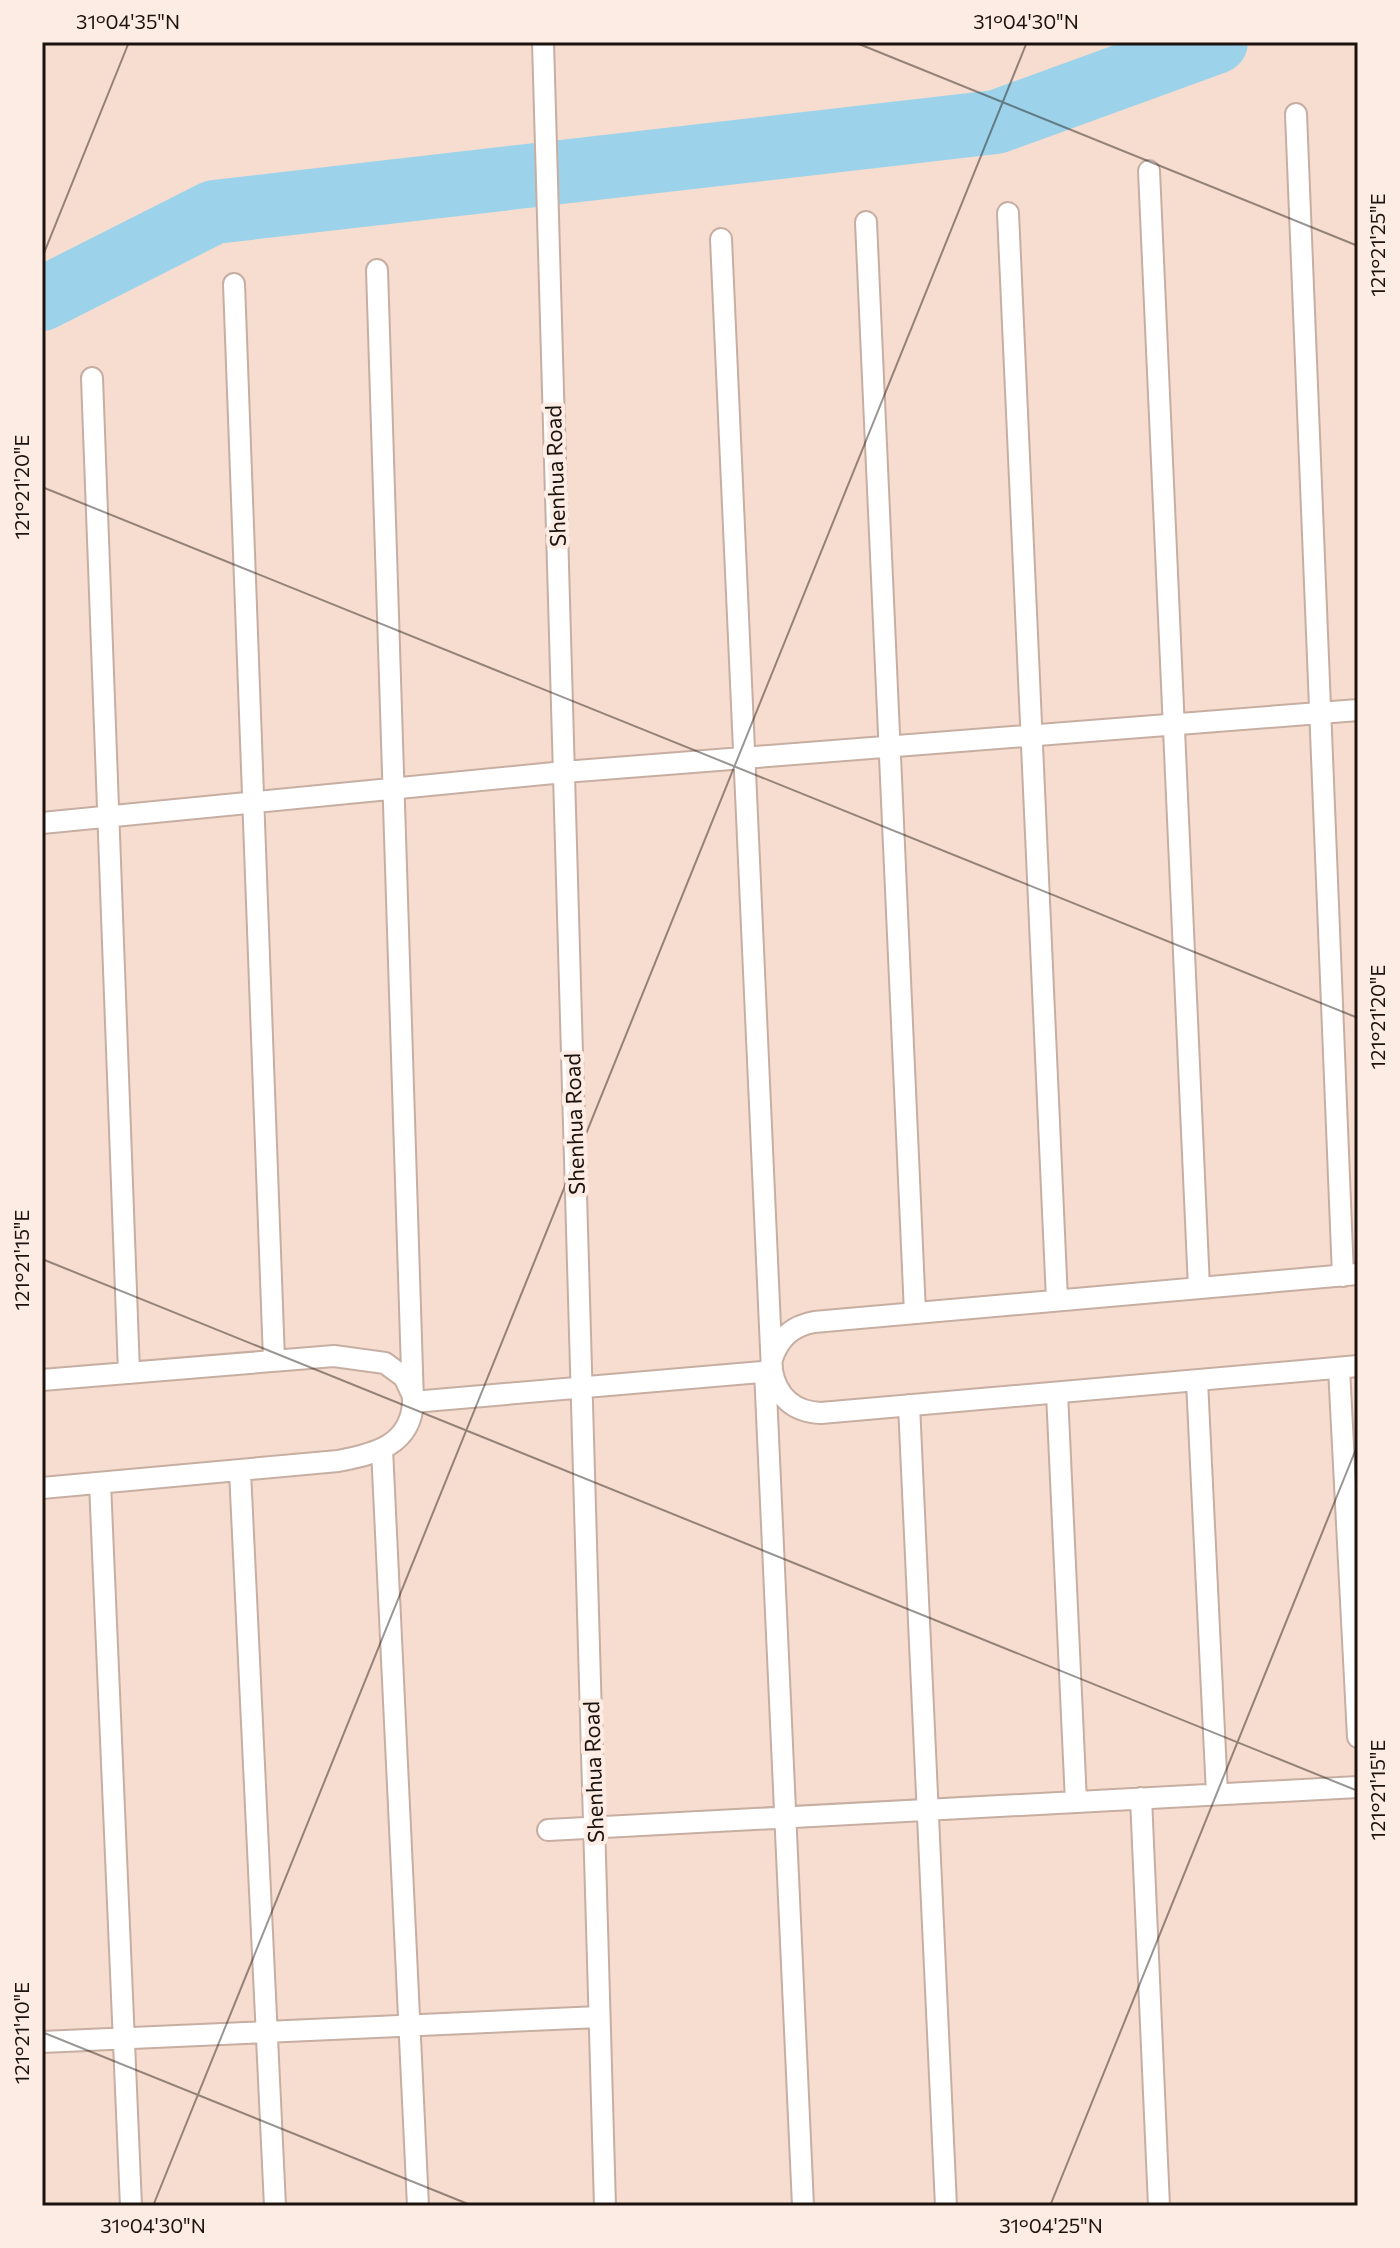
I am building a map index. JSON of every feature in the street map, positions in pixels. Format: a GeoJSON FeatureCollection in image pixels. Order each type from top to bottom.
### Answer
{"type":"FeatureCollection","features":[{"type":"Feature","properties":{"kind":"lane","name":"Shenhua Road"},"geometry":{"type":"LineString","coordinates":[[543,42],[605,2206]]}},
{"type":"Feature","properties":{"kind":"lane"},"geometry":{"type":"LineString","coordinates":[[1296,114],[1320,713],[1350,1275],[802,1324],[791,1330],[776,1347],[767,1365],[779,1393],[788,1402],[809,1413],[1348,1367],[1358,1737]]}},
{"type":"Feature","properties":{"kind":"lane"},"geometry":{"type":"LineString","coordinates":[[1149,171],[1199,1288]]}},
{"type":"Feature","properties":{"kind":"lane"},"geometry":{"type":"LineString","coordinates":[[1008,213],[1057,1300]]}},
{"type":"Feature","properties":{"kind":"lane"},"geometry":{"type":"LineString","coordinates":[[866,222],[915,1313]]}},
{"type":"Feature","properties":{"kind":"lane"},"geometry":{"type":"LineString","coordinates":[[721,239],[803,2206]]}},
{"type":"Feature","properties":{"kind":"lane"},"geometry":{"type":"LineString","coordinates":[[42,1488],[318,1464],[382,1449],[404,1433],[410,1423],[413,1402],[377,270]]}},
{"type":"Feature","properties":{"kind":"lane"},"geometry":{"type":"LineString","coordinates":[[234,284],[274,1360]]}},
{"type":"Feature","properties":{"kind":"lane"},"geometry":{"type":"LineString","coordinates":[[92,378],[129,1372]]}},
{"type":"Feature","properties":{"kind":"lane"},"geometry":{"type":"LineString","coordinates":[[42,823],[564,772],[1358,710]]}},
{"type":"Feature","properties":{"kind":"lane"},"geometry":{"type":"LineString","coordinates":[[42,1380],[334,1356],[378,1361],[404,1377],[413,1402]]}},
{"type":"Feature","properties":{"kind":"lane"},"geometry":{"type":"LineString","coordinates":[[413,1402],[582,1387],[767,1365]]}},
{"type":"Feature","properties":{"kind":"lane"},"geometry":{"type":"LineString","coordinates":[[1197,1381],[1217,1794]]}},
{"type":"Feature","properties":{"kind":"lane"},"geometry":{"type":"LineString","coordinates":[[1057,1393],[1076,1802]]}},
{"type":"Feature","properties":{"kind":"lane"},"geometry":{"type":"LineString","coordinates":[[909,1405],[946,2206]]}},
{"type":"Feature","properties":{"kind":"lane"},"geometry":{"type":"LineString","coordinates":[[382,1449],[418,2206]]}},
{"type":"Feature","properties":{"kind":"lane"},"geometry":{"type":"LineString","coordinates":[[240,1471],[275,2206]]}},
{"type":"Feature","properties":{"kind":"lane"},"geometry":{"type":"LineString","coordinates":[[100,1483],[131,2206]]}},
{"type":"Feature","properties":{"kind":"lane"},"geometry":{"type":"LineString","coordinates":[[548,1830],[1358,1787]]}},
{"type":"Feature","properties":{"kind":"lane"},"geometry":{"type":"LineString","coordinates":[[1141,1798],[1159,2206]]}},
{"type":"Feature","properties":{"kind":"lane"},"geometry":{"type":"LineString","coordinates":[[42,2042],[599,2017]]}},
{"type":"Feature","properties":{"kind":"waterway"},"geometry":{"type":"LineString","coordinates":[[42,299],[214,212],[996,122],[1216,42]]}}]}
